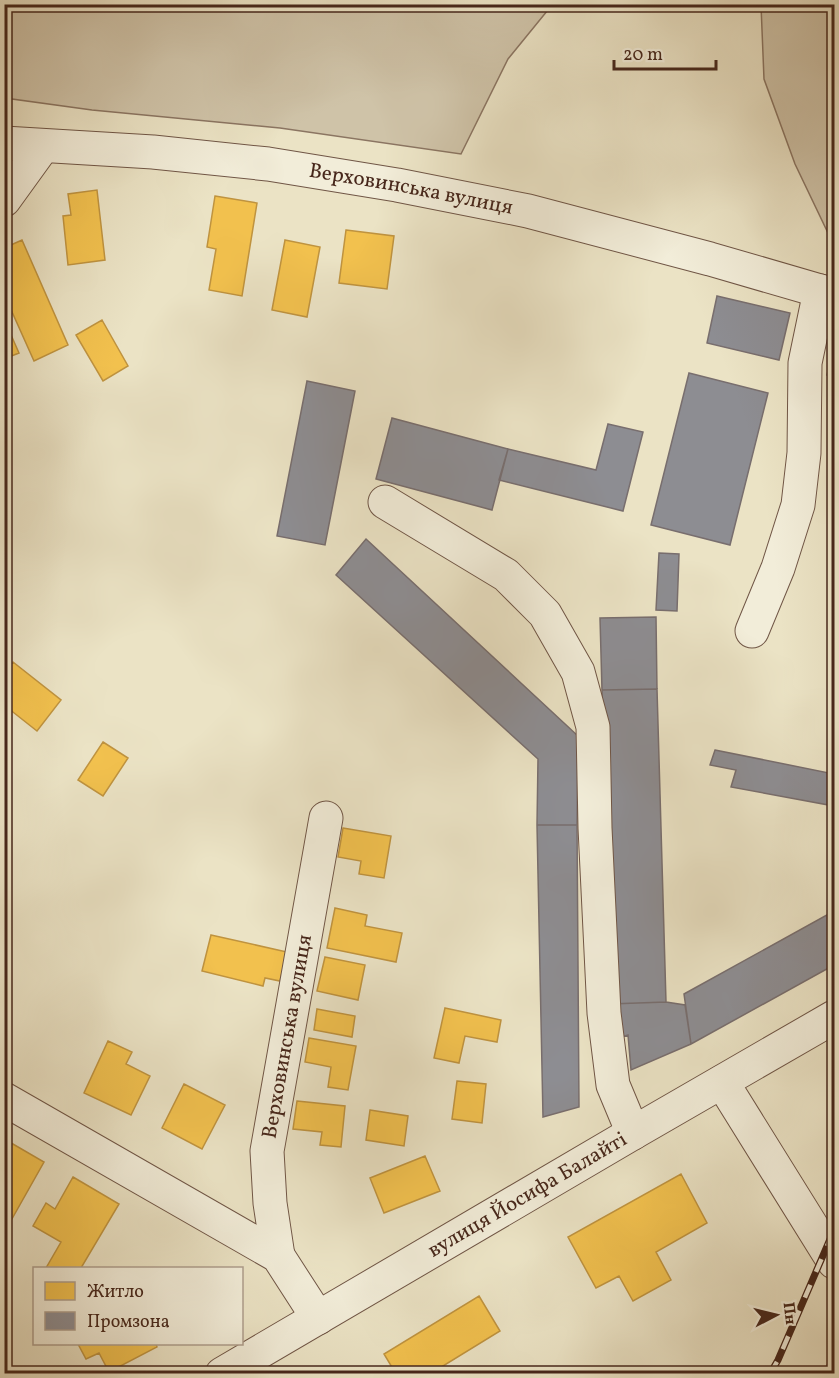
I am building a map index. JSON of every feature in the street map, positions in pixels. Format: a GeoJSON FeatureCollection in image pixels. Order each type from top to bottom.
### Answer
{"type":"FeatureCollection","features":[{"type":"Feature","properties":{"kind":"street","name":"Верховинська вулиця"},"geometry":{"type":"LineString","coordinates":[[4,143],[153,152],[268,164],[397,185],[528,211],[710,259],[827,293]]}},
{"type":"Feature","properties":{"kind":"street"},"geometry":{"type":"LineString","coordinates":[[4,200],[43,146]]}},
{"type":"Feature","properties":{"kind":"street"},"geometry":{"type":"LineString","coordinates":[[752,631],[778,568],[798,505],[804,453],[805,363],[827,293]]}},
{"type":"Feature","properties":{"kind":"street"},"geometry":{"type":"LineString","coordinates":[[385,502],[506,575],[545,614],[578,672],[593,727],[595,828],[605,1023],[613,1085],[633,1133]]}},
{"type":"Feature","properties":{"kind":"street","name":"Верховинська вулиця"},"geometry":{"type":"LineString","coordinates":[[318,1318],[278,1256],[270,1203],[267,1150],[326,818]]}},
{"type":"Feature","properties":{"kind":"street","name":"вулиця Йосифа Балайті"},"geometry":{"type":"LineString","coordinates":[[222,1374],[834,1017]]}},
{"type":"Feature","properties":{"kind":"street"},"geometry":{"type":"LineString","coordinates":[[722,1082],[834,1262]]}},
{"type":"Feature","properties":{"kind":"street","name":"Верховинська вулиця"},"geometry":{"type":"LineString","coordinates":[[4,1099],[278,1256]]}},
{"type":"Feature","properties":{"kind":"shaded area"},"geometry":{"type":"Polygon","coordinates":[[[5,4],[552,5],[508,59],[461,154],[280,128],[92,110],[5,98],[5,4]]]}},
{"type":"Feature","properties":{"kind":"shaded area"},"geometry":{"type":"Polygon","coordinates":[[[761,5],[834,5],[834,237],[828,233],[795,164],[764,79],[761,5]]]}},
{"type":"Feature","properties":{"kind":"building: Житло"},"geometry":{"type":"Polygon","coordinates":[[[97,190],[105,260],[68,265],[63,216],[71,215],[68,194],[97,190]]]}},
{"type":"Feature","properties":{"kind":"building: Житло"},"geometry":{"type":"Polygon","coordinates":[[[215,196],[257,203],[242,296],[209,290],[216,249],[207,247],[215,196]]]}},
{"type":"Feature","properties":{"kind":"building: Житло"},"geometry":{"type":"Polygon","coordinates":[[[346,230],[394,236],[387,289],[339,283],[346,230]]]}},
{"type":"Feature","properties":{"kind":"building: Житло"},"geometry":{"type":"Polygon","coordinates":[[[22,240],[68,345],[34,361],[4,294],[4,248],[22,240]]]}},
{"type":"Feature","properties":{"kind":"building: Житло"},"geometry":{"type":"Polygon","coordinates":[[[285,240],[320,247],[307,317],[272,310],[285,240]]]}},
{"type":"Feature","properties":{"kind":"building: Житло"},"geometry":{"type":"Polygon","coordinates":[[[4,319],[19,353],[4,359],[4,319]]]}},
{"type":"Feature","properties":{"kind":"building: Житло"},"geometry":{"type":"Polygon","coordinates":[[[102,320],[128,366],[103,381],[76,335],[102,320]]]}},
{"type":"Feature","properties":{"kind":"building: Житло"},"geometry":{"type":"Polygon","coordinates":[[[13,662],[61,700],[37,731],[4,705],[4,673],[13,662]]]}},
{"type":"Feature","properties":{"kind":"building: Житло"},"geometry":{"type":"Polygon","coordinates":[[[103,742],[128,758],[103,796],[78,780],[103,742]]]}},
{"type":"Feature","properties":{"kind":"building: Житло"},"geometry":{"type":"Polygon","coordinates":[[[343,828],[391,836],[384,878],[359,874],[361,861],[338,857],[343,828]]]}},
{"type":"Feature","properties":{"kind":"building: Житло"},"geometry":{"type":"Polygon","coordinates":[[[335,908],[367,915],[365,926],[402,933],[396,962],[327,948],[335,908]]]}},
{"type":"Feature","properties":{"kind":"building: Житло"},"geometry":{"type":"Polygon","coordinates":[[[211,935],[287,952],[280,981],[265,978],[263,986],[202,971],[211,935]]]}},
{"type":"Feature","properties":{"kind":"building: Житло"},"geometry":{"type":"Polygon","coordinates":[[[325,957],[365,965],[358,1000],[317,991],[325,957]]]}},
{"type":"Feature","properties":{"kind":"building: Житло"},"geometry":{"type":"Polygon","coordinates":[[[445,1008],[501,1020],[497,1042],[465,1036],[459,1063],[434,1058],[445,1008]]]}},
{"type":"Feature","properties":{"kind":"building: Житло"},"geometry":{"type":"Polygon","coordinates":[[[317,1009],[355,1016],[352,1037],[314,1030],[317,1009]]]}},
{"type":"Feature","properties":{"kind":"building: Житло"},"geometry":{"type":"Polygon","coordinates":[[[309,1038],[356,1046],[348,1090],[328,1087],[331,1067],[305,1062],[309,1038]]]}},
{"type":"Feature","properties":{"kind":"building: Житло"},"geometry":{"type":"Polygon","coordinates":[[[108,1041],[132,1052],[126,1064],[150,1076],[131,1115],[84,1093],[108,1041]]]}},
{"type":"Feature","properties":{"kind":"building: Житло"},"geometry":{"type":"Polygon","coordinates":[[[457,1081],[486,1084],[482,1123],[452,1119],[457,1081]]]}},
{"type":"Feature","properties":{"kind":"building: Житло"},"geometry":{"type":"Polygon","coordinates":[[[184,1084],[225,1105],[202,1149],[162,1128],[184,1084]]]}},
{"type":"Feature","properties":{"kind":"building: Житло"},"geometry":{"type":"Polygon","coordinates":[[[297,1101],[345,1106],[341,1147],[320,1145],[322,1132],[293,1129],[297,1101]]]}},
{"type":"Feature","properties":{"kind":"building: Житло"},"geometry":{"type":"Polygon","coordinates":[[[370,1110],[408,1116],[404,1146],[366,1140],[370,1110]]]}},
{"type":"Feature","properties":{"kind":"building: Житло"},"geometry":{"type":"Polygon","coordinates":[[[6,1140],[44,1162],[4,1233],[4,1142],[6,1140]]]}},
{"type":"Feature","properties":{"kind":"building: Житло"},"geometry":{"type":"Polygon","coordinates":[[[425,1156],[440,1191],[384,1213],[370,1178],[425,1156]]]}},
{"type":"Feature","properties":{"kind":"building: Житло"},"geometry":{"type":"Polygon","coordinates":[[[681,1174],[707,1223],[656,1252],[671,1280],[633,1301],[619,1276],[596,1288],[568,1237],[681,1174]]]}},
{"type":"Feature","properties":{"kind":"building: Житло"},"geometry":{"type":"Polygon","coordinates":[[[73,1177],[119,1204],[82,1267],[47,1267],[61,1242],[33,1226],[46,1203],[55,1209],[73,1177]]]}},
{"type":"Feature","properties":{"kind":"building: Житло"},"geometry":{"type":"Polygon","coordinates":[[[479,1296],[500,1331],[430,1374],[396,1374],[384,1354],[479,1296]]]}},
{"type":"Feature","properties":{"kind":"building: Житло"},"geometry":{"type":"Polygon","coordinates":[[[79,1345],[156,1345],[157,1347],[109,1372],[99,1353],[86,1359],[79,1345]]]}},
{"type":"Feature","properties":{"kind":"building: Промзона"},"geometry":{"type":"Polygon","coordinates":[[[717,296],[790,313],[779,360],[707,343],[717,296]]]}},
{"type":"Feature","properties":{"kind":"building: Промзона"},"geometry":{"type":"Polygon","coordinates":[[[834,344],[834,377],[827,375],[834,344]]]}},
{"type":"Feature","properties":{"kind":"building: Промзона"},"geometry":{"type":"Polygon","coordinates":[[[689,373],[768,393],[730,545],[651,525],[689,373]]]}},
{"type":"Feature","properties":{"kind":"building: Промзона"},"geometry":{"type":"Polygon","coordinates":[[[307,381],[355,391],[325,545],[277,536],[307,381]]]}},
{"type":"Feature","properties":{"kind":"building: Промзона"},"geometry":{"type":"Polygon","coordinates":[[[392,418],[508,449],[492,510],[376,479],[392,418]]]}},
{"type":"Feature","properties":{"kind":"building: Промзона"},"geometry":{"type":"Polygon","coordinates":[[[608,424],[643,432],[623,511],[499,480],[508,449],[596,470],[608,424]]]}},
{"type":"Feature","properties":{"kind":"building: Промзона"},"geometry":{"type":"Polygon","coordinates":[[[366,539],[578,736],[577,825],[537,825],[538,759],[336,575],[366,539]]]}},
{"type":"Feature","properties":{"kind":"building: Промзона"},"geometry":{"type":"Polygon","coordinates":[[[659,553],[679,554],[677,611],[656,610],[659,553]]]}},
{"type":"Feature","properties":{"kind":"building: Промзона"},"geometry":{"type":"Polygon","coordinates":[[[656,617],[657,689],[602,690],[600,618],[656,617]]]}},
{"type":"Feature","properties":{"kind":"building: Промзона"},"geometry":{"type":"Polygon","coordinates":[[[657,689],[666,1002],[610,1004],[602,690],[657,689]]]}},
{"type":"Feature","properties":{"kind":"building: Промзона"},"geometry":{"type":"Polygon","coordinates":[[[715,750],[834,774],[834,806],[731,787],[736,770],[710,765],[715,750]]]}},
{"type":"Feature","properties":{"kind":"building: Промзона"},"geometry":{"type":"Polygon","coordinates":[[[537,825],[577,825],[579,1107],[543,1117],[537,825]]]}},
{"type":"Feature","properties":{"kind":"building: Промзона"},"geometry":{"type":"Polygon","coordinates":[[[834,911],[834,965],[691,1044],[684,994],[834,911]]]}},
{"type":"Feature","properties":{"kind":"building: Промзона"},"geometry":{"type":"Polygon","coordinates":[[[666,1002],[685,1005],[691,1044],[631,1070],[628,1035],[616,1039],[610,1004],[666,1002]]]}},
{"type":"Feature","properties":{"kind":"railway"},"geometry":{"type":"LineString","coordinates":[[770,1374],[834,1230]]}},
{"type":"Feature","properties":{"kind":"railway"},"geometry":{"type":"LineString","coordinates":[[827,1374],[834,1355]]}}]}
